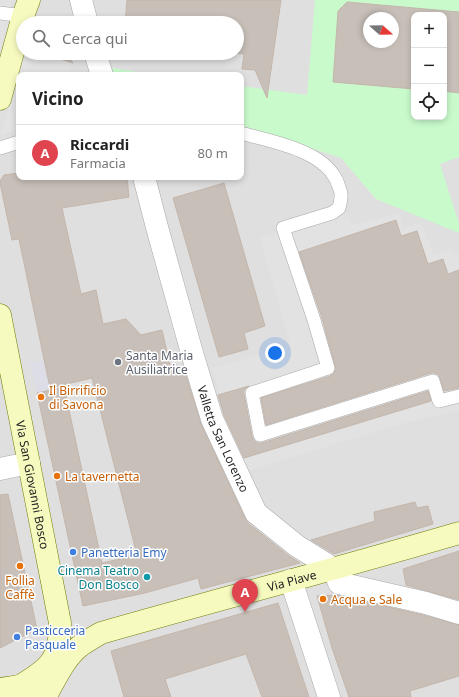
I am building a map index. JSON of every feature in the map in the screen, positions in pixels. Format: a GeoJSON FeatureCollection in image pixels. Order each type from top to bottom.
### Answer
{"type":"FeatureCollection","features":[{"type":"Feature","properties":{"kind":"street"},"geometry":{"type":"LineString","coordinates":[[81,0],[85,16]]}},
{"type":"Feature","properties":{"kind":"street"},"geometry":{"type":"LineString","coordinates":[[0,98],[7,50],[16,30]]}},
{"type":"Feature","properties":{"kind":"street","name":"Valletta San Lorenzo"},"geometry":{"type":"LineString","coordinates":[[145,180],[192,353],[212,419],[256,513],[297,546],[334,569]]}},
{"type":"Feature","properties":{"kind":"street","name":"Via San Giovanni Bosco"},"geometry":{"type":"LineString","coordinates":[[0,315],[60,623],[58,650],[50,664],[40,674],[10,687]]}},
{"type":"Feature","properties":{"kind":"street"},"geometry":{"type":"LineString","coordinates":[[0,469],[29,463]]}},
{"type":"Feature","properties":{"kind":"street","name":"Via Piave"},"geometry":{"type":"LineString","coordinates":[[52,695],[56,676],[69,657],[80,647],[101,633],[459,533]]}},
{"type":"Feature","properties":{"kind":"street"},"geometry":{"type":"LineString","coordinates":[[334,569],[339,583],[459,612]]}},
{"type":"Feature","properties":{"kind":"street"},"geometry":{"type":"LineString","coordinates":[[291,580],[329,697]]}},
{"type":"Feature","properties":{"kind":"street","name":"Via Piave"},"geometry":{"type":"LineString","coordinates":[[60,623],[68,628],[78,631],[101,633]]}},
{"type":"Feature","properties":{"kind":"street"},"geometry":{"type":"LineString","coordinates":[[10,687],[37,688],[52,695]]}},
{"type":"Feature","properties":{"kind":"lane"},"geometry":{"type":"LineString","coordinates":[[0,14],[26,8]]}},
{"type":"Feature","properties":{"kind":"lane"},"geometry":{"type":"LineString","coordinates":[[244,134],[308,153],[323,163],[329,170],[336,179],[342,195],[339,208],[332,213],[283,228],[314,320],[328,368],[252,393],[260,435],[433,381],[439,401],[459,396]]}},
{"type":"Feature","properties":{"kind":"lane"},"geometry":{"type":"LineString","coordinates":[[0,148],[16,143]]}},
{"type":"Feature","properties":{"kind":"shaded area"},"geometry":{"type":"Polygon","coordinates":[[[0,0],[459,0],[459,697],[0,697],[0,0]]]}},
{"type":"Feature","properties":{"kind":"shaded area"},"geometry":{"type":"Polygon","coordinates":[[[0,0],[12,0],[0,54],[0,0]]]}},
{"type":"Feature","properties":{"kind":"shaded area"},"geometry":{"type":"Polygon","coordinates":[[[22,60],[64,60],[71,62],[69,72],[19,72],[22,60]]]}},
{"type":"Feature","properties":{"kind":"shaded area"},"geometry":{"type":"Polygon","coordinates":[[[16,81],[16,129],[0,136],[16,81]]]}},
{"type":"Feature","properties":{"kind":"shaded area"},"geometry":{"type":"Polygon","coordinates":[[[346,213],[352,225],[399,213],[403,229],[421,222],[434,255],[449,249],[459,255],[459,410],[404,423],[244,472],[212,368],[291,346],[260,238],[346,213]]]}},
{"type":"Feature","properties":{"kind":"shaded area"},"geometry":{"type":"Polygon","coordinates":[[[65,356],[71,386],[37,393],[30,363],[65,356]]]}},
{"type":"Feature","properties":{"kind":"green space"},"geometry":{"type":"Polygon","coordinates":[[[315,0],[459,0],[459,157],[440,164],[459,224],[459,233],[376,199],[341,158],[244,126],[244,86],[307,95],[315,0]]]}},
{"type":"Feature","properties":{"kind":"green space"},"geometry":{"type":"Polygon","coordinates":[[[112,68],[138,72],[113,72],[112,68]]]}},
{"type":"Feature","properties":{"kind":"building"},"geometry":{"type":"Polygon","coordinates":[[[127,0],[281,0],[267,98],[255,70],[242,69],[244,60],[244,16],[126,16],[127,0]]]}},
{"type":"Feature","properties":{"kind":"building"},"geometry":{"type":"Polygon","coordinates":[[[347,2],[459,12],[459,93],[447,91],[447,12],[411,12],[411,89],[333,82],[338,11],[347,2]]]}},
{"type":"Feature","properties":{"kind":"building"},"geometry":{"type":"Polygon","coordinates":[[[63,60],[71,60],[73,63],[63,60]]]}},
{"type":"Feature","properties":{"kind":"building"},"geometry":{"type":"Polygon","coordinates":[[[16,173],[16,180],[127,180],[129,197],[62,208],[81,294],[96,290],[103,324],[126,319],[141,335],[162,330],[172,374],[185,372],[201,424],[245,518],[248,523],[300,563],[201,589],[198,578],[145,593],[83,606],[37,393],[64,387],[102,563],[137,555],[92,378],[50,388],[19,239],[12,240],[0,183],[4,175],[16,173]]]}},
{"type":"Feature","properties":{"kind":"building"},"geometry":{"type":"Polygon","coordinates":[[[224,183],[265,326],[244,333],[248,349],[219,357],[173,198],[224,183]]]}},
{"type":"Feature","properties":{"kind":"building"},"geometry":{"type":"Polygon","coordinates":[[[396,220],[401,236],[417,231],[428,264],[443,259],[448,274],[459,270],[459,388],[444,391],[439,375],[431,373],[266,425],[261,398],[330,376],[336,369],[322,318],[299,252],[396,220]]]}},
{"type":"Feature","properties":{"kind":"building"},"geometry":{"type":"Polygon","coordinates":[[[249,386],[244,390],[244,394],[252,436],[254,441],[258,443],[428,391],[431,401],[244,458],[224,415],[218,395],[249,386]]]}},
{"type":"Feature","properties":{"kind":"building"},"geometry":{"type":"Polygon","coordinates":[[[8,494],[37,629],[0,648],[0,495],[8,494]]]}},
{"type":"Feature","properties":{"kind":"building"},"geometry":{"type":"Polygon","coordinates":[[[415,502],[417,508],[428,506],[433,524],[334,554],[311,540],[375,521],[374,512],[415,502]]]}},
{"type":"Feature","properties":{"kind":"building"},"geometry":{"type":"Polygon","coordinates":[[[459,551],[459,600],[406,585],[403,569],[459,551]]]}},
{"type":"Feature","properties":{"kind":"building"},"geometry":{"type":"Polygon","coordinates":[[[336,595],[459,625],[459,676],[410,691],[411,697],[349,697],[332,648],[317,596],[336,595]]]}},
{"type":"Feature","properties":{"kind":"building"},"geometry":{"type":"Polygon","coordinates":[[[278,603],[309,697],[262,697],[246,654],[165,679],[171,697],[124,697],[111,651],[278,603]]]}},
{"type":"Feature","properties":{"kind":"place","name":"Santa Maria Ausiliatrice"},"geometry":{"type":"Point","coordinates":[118,362]}},
{"type":"Feature","properties":{"kind":"place","name":"Il Birrificio di Savona"},"geometry":{"type":"Point","coordinates":[41,397]}},
{"type":"Feature","properties":{"kind":"place","name":"La tavernetta"},"geometry":{"type":"Point","coordinates":[57,476]}},
{"type":"Feature","properties":{"kind":"place","name":"Panetteria Emy"},"geometry":{"type":"Point","coordinates":[73,552]}},
{"type":"Feature","properties":{"kind":"place","name":"Follia Caffè"},"geometry":{"type":"Point","coordinates":[20,566]}},
{"type":"Feature","properties":{"kind":"place","name":"Cinema Teatro Don Bosco"},"geometry":{"type":"Point","coordinates":[147,577]}},
{"type":"Feature","properties":{"kind":"place","name":"Acqua e Sale"},"geometry":{"type":"Point","coordinates":[323,599]}},
{"type":"Feature","properties":{"kind":"place","name":"Riccardi"},"geometry":{"type":"Point","coordinates":[245,612]}},
{"type":"Feature","properties":{"kind":"place","name":"Pasticceria Pasquale"},"geometry":{"type":"Point","coordinates":[17,637]}}]}
